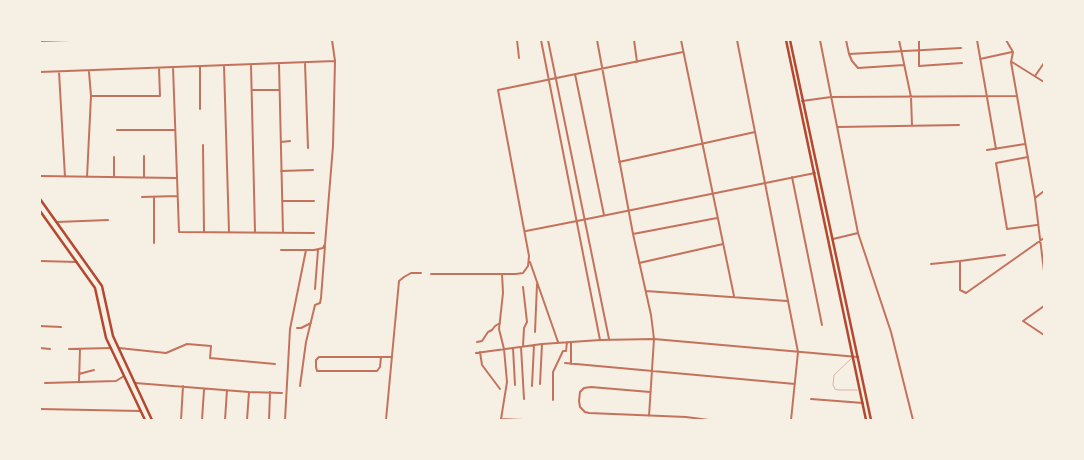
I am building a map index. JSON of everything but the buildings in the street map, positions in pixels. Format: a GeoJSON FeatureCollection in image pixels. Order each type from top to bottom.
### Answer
{"type":"FeatureCollection","features":[{"type":"Feature","properties":{"kind":"main road"},"geometry":{"type":"LineString","coordinates":[[786,40],[833,239],[870,420]]}},
{"type":"Feature","properties":{"kind":"main road"},"geometry":{"type":"LineString","coordinates":[[790,40],[814,173],[866,420]]}},
{"type":"Feature","properties":{"kind":"main road"},"geometry":{"type":"LineString","coordinates":[[40,199],[102,286],[113,336],[152,420]]}},
{"type":"Feature","properties":{"kind":"main road"},"geometry":{"type":"LineString","coordinates":[[40,211],[95,288],[105,332],[111,348],[145,420]]}},
{"type":"Feature","properties":{"kind":"street"},"geometry":{"type":"LineString","coordinates":[[40,41],[70,40]]}},
{"type":"Feature","properties":{"kind":"street"},"geometry":{"type":"LineString","coordinates":[[300,386],[304,350],[315,305],[320,302],[321,298],[332,146],[335,61],[332,40]]}},
{"type":"Feature","properties":{"kind":"street"},"geometry":{"type":"LineString","coordinates":[[517,40],[519,58]]}},
{"type":"Feature","properties":{"kind":"street"},"geometry":{"type":"LineString","coordinates":[[541,40],[600,340]]}},
{"type":"Feature","properties":{"kind":"street"},"geometry":{"type":"LineString","coordinates":[[548,40],[609,340]]}},
{"type":"Feature","properties":{"kind":"street"},"geometry":{"type":"LineString","coordinates":[[597,40],[628,211],[646,291],[654,339],[649,416]]}},
{"type":"Feature","properties":{"kind":"street"},"geometry":{"type":"LineString","coordinates":[[634,40],[637,62]]}},
{"type":"Feature","properties":{"kind":"street"},"geometry":{"type":"LineString","coordinates":[[681,40],[734,296]]}},
{"type":"Feature","properties":{"kind":"street"},"geometry":{"type":"LineString","coordinates":[[737,40],[798,352],[791,420]]}},
{"type":"Feature","properties":{"kind":"street"},"geometry":{"type":"LineString","coordinates":[[820,40],[858,233],[891,332],[913,420]]}},
{"type":"Feature","properties":{"kind":"street"},"geometry":{"type":"LineString","coordinates":[[846,40],[852,62],[858,68],[904,66]]}},
{"type":"Feature","properties":{"kind":"street"},"geometry":{"type":"LineString","coordinates":[[899,40],[911,97],[912,126]]}},
{"type":"Feature","properties":{"kind":"street"},"geometry":{"type":"LineString","coordinates":[[920,40],[919,66],[962,63]]}},
{"type":"Feature","properties":{"kind":"street"},"geometry":{"type":"LineString","coordinates":[[977,40],[996,149]]}},
{"type":"Feature","properties":{"kind":"street"},"geometry":{"type":"LineString","coordinates":[[1006,40],[1013,52],[1011,62],[1035,198],[1044,271]]}},
{"type":"Feature","properties":{"kind":"street"},"geometry":{"type":"LineString","coordinates":[[849,54],[961,48]]}},
{"type":"Feature","properties":{"kind":"street"},"geometry":{"type":"LineString","coordinates":[[559,343],[530,262],[498,90],[684,52]]}},
{"type":"Feature","properties":{"kind":"street"},"geometry":{"type":"LineString","coordinates":[[980,59],[1013,52]]}},
{"type":"Feature","properties":{"kind":"street"},"geometry":{"type":"LineString","coordinates":[[40,72],[335,61]]}},
{"type":"Feature","properties":{"kind":"street"},"geometry":{"type":"LineString","coordinates":[[305,62],[308,148]]}},
{"type":"Feature","properties":{"kind":"street"},"geometry":{"type":"LineString","coordinates":[[1011,62],[1044,82]]}},
{"type":"Feature","properties":{"kind":"street"},"geometry":{"type":"LineString","coordinates":[[1035,76],[1044,63]]}},
{"type":"Feature","properties":{"kind":"street"},"geometry":{"type":"LineString","coordinates":[[252,64],[255,232]]}},
{"type":"Feature","properties":{"kind":"street"},"geometry":{"type":"LineString","coordinates":[[279,64],[283,233]]}},
{"type":"Feature","properties":{"kind":"street"},"geometry":{"type":"LineString","coordinates":[[200,66],[200,109]]}},
{"type":"Feature","properties":{"kind":"street"},"geometry":{"type":"LineString","coordinates":[[224,66],[229,232]]}},
{"type":"Feature","properties":{"kind":"street"},"geometry":{"type":"LineString","coordinates":[[91,96],[160,96],[159,68]]}},
{"type":"Feature","properties":{"kind":"street"},"geometry":{"type":"LineString","coordinates":[[173,68],[179,232],[314,233]]}},
{"type":"Feature","properties":{"kind":"street"},"geometry":{"type":"LineString","coordinates":[[87,177],[91,96],[89,71]]}},
{"type":"Feature","properties":{"kind":"street"},"geometry":{"type":"LineString","coordinates":[[59,72],[65,177]]}},
{"type":"Feature","properties":{"kind":"street"},"geometry":{"type":"LineString","coordinates":[[575,74],[604,216]]}},
{"type":"Feature","properties":{"kind":"street"},"geometry":{"type":"LineString","coordinates":[[252,90],[279,90]]}},
{"type":"Feature","properties":{"kind":"street"},"geometry":{"type":"LineString","coordinates":[[801,101],[831,97],[1016,96]]}},
{"type":"Feature","properties":{"kind":"street"},"geometry":{"type":"LineString","coordinates":[[837,127],[959,125]]}},
{"type":"Feature","properties":{"kind":"street"},"geometry":{"type":"LineString","coordinates":[[117,130],[175,130]]}},
{"type":"Feature","properties":{"kind":"street"},"geometry":{"type":"LineString","coordinates":[[619,162],[755,132]]}},
{"type":"Feature","properties":{"kind":"street"},"geometry":{"type":"LineString","coordinates":[[281,142],[290,141]]}},
{"type":"Feature","properties":{"kind":"street"},"geometry":{"type":"LineString","coordinates":[[987,150],[1025,144]]}},
{"type":"Feature","properties":{"kind":"street"},"geometry":{"type":"LineString","coordinates":[[203,145],[204,232]]}},
{"type":"Feature","properties":{"kind":"street"},"geometry":{"type":"LineString","coordinates":[[144,156],[144,177]]}},
{"type":"Feature","properties":{"kind":"street"},"geometry":{"type":"LineString","coordinates":[[114,157],[114,177]]}},
{"type":"Feature","properties":{"kind":"street"},"geometry":{"type":"LineString","coordinates":[[1028,157],[996,162],[1006,229],[1038,225]]}},
{"type":"Feature","properties":{"kind":"street"},"geometry":{"type":"LineString","coordinates":[[281,171],[313,170]]}},
{"type":"Feature","properties":{"kind":"street"},"geometry":{"type":"LineString","coordinates":[[525,232],[818,172]]}},
{"type":"Feature","properties":{"kind":"street"},"geometry":{"type":"LineString","coordinates":[[40,176],[176,178]]}},
{"type":"Feature","properties":{"kind":"street"},"geometry":{"type":"LineString","coordinates":[[792,177],[822,325]]}},
{"type":"Feature","properties":{"kind":"street"},"geometry":{"type":"LineString","coordinates":[[1035,198],[1044,191]]}},
{"type":"Feature","properties":{"kind":"street"},"geometry":{"type":"LineString","coordinates":[[142,197],[177,196]]}},
{"type":"Feature","properties":{"kind":"street"},"geometry":{"type":"LineString","coordinates":[[154,197],[154,243]]}},
{"type":"Feature","properties":{"kind":"street"},"geometry":{"type":"LineString","coordinates":[[282,201],[314,201]]}},
{"type":"Feature","properties":{"kind":"street"},"geometry":{"type":"LineString","coordinates":[[633,234],[718,217]]}},
{"type":"Feature","properties":{"kind":"street"},"geometry":{"type":"LineString","coordinates":[[57,222],[108,220]]}},
{"type":"Feature","properties":{"kind":"street"},"geometry":{"type":"LineString","coordinates":[[833,239],[858,233]]}},
{"type":"Feature","properties":{"kind":"street"},"geometry":{"type":"LineString","coordinates":[[960,260],[960,290],[966,293],[1044,238]]}},
{"type":"Feature","properties":{"kind":"street"},"geometry":{"type":"LineString","coordinates":[[281,250],[318,250],[323,248],[325,244]]}},
{"type":"Feature","properties":{"kind":"street"},"geometry":{"type":"LineString","coordinates":[[639,263],[723,244]]}},
{"type":"Feature","properties":{"kind":"street"},"geometry":{"type":"LineString","coordinates":[[285,420],[290,329],[306,250]]}},
{"type":"Feature","properties":{"kind":"street"},"geometry":{"type":"LineString","coordinates":[[315,288],[318,250]]}},
{"type":"Feature","properties":{"kind":"street"},"geometry":{"type":"LineString","coordinates":[[931,264],[1005,255]]}},
{"type":"Feature","properties":{"kind":"street"},"geometry":{"type":"LineString","coordinates":[[40,261],[77,262]]}},
{"type":"Feature","properties":{"kind":"street"},"geometry":{"type":"LineString","coordinates":[[432,274],[523,273],[530,262]]}},
{"type":"Feature","properties":{"kind":"street"},"geometry":{"type":"LineString","coordinates":[[386,420],[399,281],[411,274],[421,273]]}},
{"type":"Feature","properties":{"kind":"street"},"geometry":{"type":"LineString","coordinates":[[502,274],[503,293],[499,329],[504,349],[507,382],[501,419],[523,420]]}},
{"type":"Feature","properties":{"kind":"street"},"geometry":{"type":"LineString","coordinates":[[535,332],[537,284]]}},
{"type":"Feature","properties":{"kind":"street"},"geometry":{"type":"LineString","coordinates":[[523,287],[527,322],[524,328],[522,347],[524,400]]}},
{"type":"Feature","properties":{"kind":"street"},"geometry":{"type":"LineString","coordinates":[[646,291],[787,300]]}},
{"type":"Feature","properties":{"kind":"street"},"geometry":{"type":"LineString","coordinates":[[1044,306],[1023,321],[1044,336]]}},
{"type":"Feature","properties":{"kind":"street"},"geometry":{"type":"LineString","coordinates":[[297,328],[311,323]]}},
{"type":"Feature","properties":{"kind":"street"},"geometry":{"type":"LineString","coordinates":[[476,342],[482,341],[488,332],[500,323]]}},
{"type":"Feature","properties":{"kind":"street"},"geometry":{"type":"LineString","coordinates":[[40,326],[61,327]]}},
{"type":"Feature","properties":{"kind":"street"},"geometry":{"type":"LineString","coordinates":[[476,353],[567,342],[654,339],[858,357]]}},
{"type":"Feature","properties":{"kind":"street"},"geometry":{"type":"LineString","coordinates":[[553,400],[553,372],[563,350],[566,351],[567,342]]}},
{"type":"Feature","properties":{"kind":"street"},"geometry":{"type":"LineString","coordinates":[[571,342],[571,364]]}},
{"type":"Feature","properties":{"kind":"street"},"geometry":{"type":"LineString","coordinates":[[119,348],[166,353],[187,344],[211,346],[210,358],[275,364]]}},
{"type":"Feature","properties":{"kind":"street"},"geometry":{"type":"LineString","coordinates":[[540,384],[542,344]]}},
{"type":"Feature","properties":{"kind":"street"},"geometry":{"type":"LineString","coordinates":[[532,386],[534,345]]}},
{"type":"Feature","properties":{"kind":"street"},"geometry":{"type":"LineString","coordinates":[[40,348],[50,349]]}},
{"type":"Feature","properties":{"kind":"street"},"geometry":{"type":"LineString","coordinates":[[69,349],[111,348]]}},
{"type":"Feature","properties":{"kind":"street"},"geometry":{"type":"LineString","coordinates":[[513,348],[515,384]]}},
{"type":"Feature","properties":{"kind":"street"},"geometry":{"type":"LineString","coordinates":[[80,349],[80,382]]}},
{"type":"Feature","properties":{"kind":"street"},"geometry":{"type":"LineString","coordinates":[[480,352],[482,365],[500,389]]}},
{"type":"Feature","properties":{"kind":"street"},"geometry":{"type":"LineString","coordinates":[[381,357],[380,367],[377,371],[317,371],[316,367],[316,360],[319,357],[381,357],[391,357]]}},
{"type":"Feature","properties":{"kind":"street"},"geometry":{"type":"LineString","coordinates":[[565,363],[795,384]]}},
{"type":"Feature","properties":{"kind":"street"},"geometry":{"type":"LineString","coordinates":[[79,374],[94,370]]}},
{"type":"Feature","properties":{"kind":"street"},"geometry":{"type":"LineString","coordinates":[[45,383],[116,381],[124,376]]}},
{"type":"Feature","properties":{"kind":"street"},"geometry":{"type":"LineString","coordinates":[[135,383],[282,393]]}},
{"type":"Feature","properties":{"kind":"street"},"geometry":{"type":"LineString","coordinates":[[181,420],[183,386]]}},
{"type":"Feature","properties":{"kind":"street"},"geometry":{"type":"LineString","coordinates":[[650,392],[584,388],[580,392],[580,407],[584,412],[589,413],[709,420]]}},
{"type":"Feature","properties":{"kind":"street"},"geometry":{"type":"LineString","coordinates":[[202,420],[204,389]]}},
{"type":"Feature","properties":{"kind":"street"},"geometry":{"type":"LineString","coordinates":[[225,420],[227,390]]}},
{"type":"Feature","properties":{"kind":"street"},"geometry":{"type":"LineString","coordinates":[[247,420],[249,392]]}},
{"type":"Feature","properties":{"kind":"street"},"geometry":{"type":"LineString","coordinates":[[268,420],[270,392]]}},
{"type":"Feature","properties":{"kind":"street"},"geometry":{"type":"LineString","coordinates":[[811,400],[863,403]]}},
{"type":"Feature","properties":{"kind":"street"},"geometry":{"type":"LineString","coordinates":[[40,408],[141,411]]}},
{"type":"Feature","properties":{"kind":"lane"},"geometry":{"type":"LineString","coordinates":[[853,357],[834,375],[833,385],[838,390],[860,390]]}}]}
